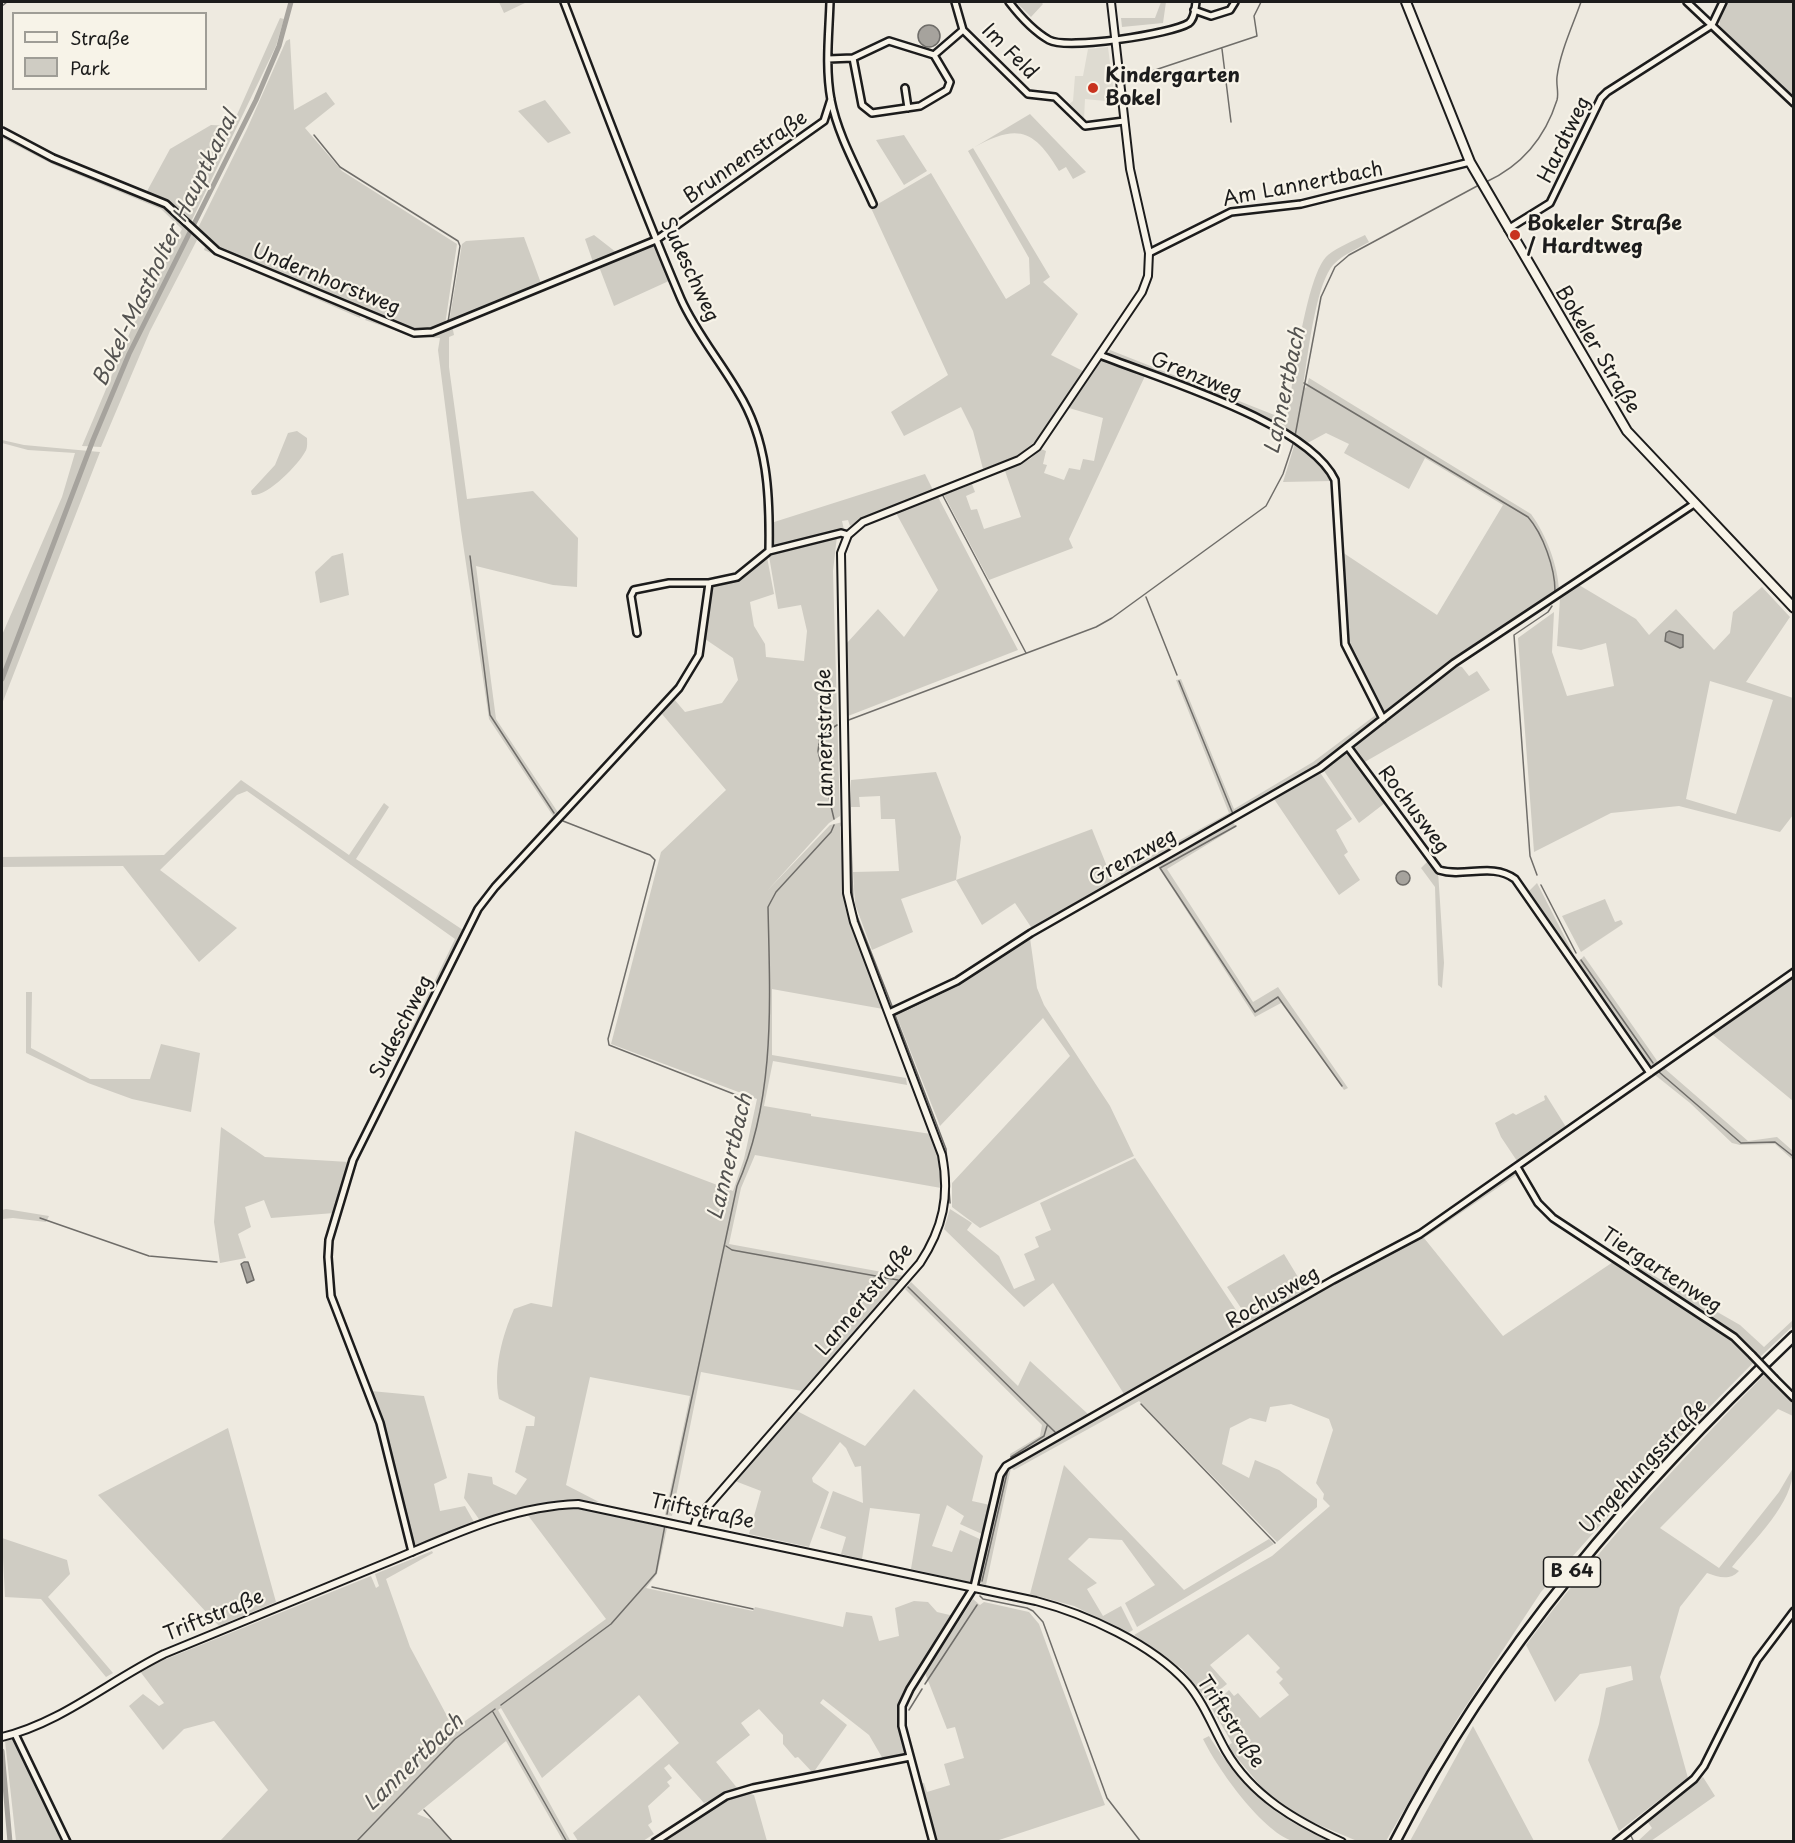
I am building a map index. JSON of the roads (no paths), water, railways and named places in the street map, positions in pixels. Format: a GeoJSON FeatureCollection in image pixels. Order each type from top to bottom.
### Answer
{"type":"FeatureCollection","features":[{"type":"Feature","properties":{"kind":"main road","name":"Bokeler Straße"},"geometry":{"type":"LineString","coordinates":[[1406,2],[1479,180],[1627,431],[1794,608]]}},
{"type":"Feature","properties":{"kind":"main road","name":"Umgehungsstraße"},"geometry":{"type":"LineString","coordinates":[[1395,1842],[1462,1724],[1551,1598],[1672,1456],[1794,1336]]}},
{"type":"Feature","properties":{"kind":"street","name":"Sudeschweg"},"geometry":{"type":"LineString","coordinates":[[564,2],[656,240],[684,305],[740,394],[755,424],[769,489],[769,551]]}},
{"type":"Feature","properties":{"kind":"street","name":"Brunnenstraße"},"geometry":{"type":"LineString","coordinates":[[830,2],[828,59],[831,99],[837,121],[873,204]]}},
{"type":"Feature","properties":{"kind":"street","name":"Im Feld"},"geometry":{"type":"LineString","coordinates":[[955,2],[963,30],[1028,94],[1055,97],[1086,126],[1124,121]]}},
{"type":"Feature","properties":{"kind":"street"},"geometry":{"type":"LineString","coordinates":[[1009,2],[1049,40],[1082,44],[1186,24],[1193,18],[1196,2]]}},
{"type":"Feature","properties":{"kind":"street"},"geometry":{"type":"LineString","coordinates":[[637,633],[631,596],[634,590],[669,583],[709,583],[737,577],[769,551],[841,533],[848,535],[872,518],[1019,460],[1040,443],[1142,292],[1148,276],[1149,253],[1130,169],[1111,2]]}},
{"type":"Feature","properties":{"kind":"street"},"geometry":{"type":"LineString","coordinates":[[1194,10],[1211,16],[1230,10],[1235,2]]}},
{"type":"Feature","properties":{"kind":"street"},"geometry":{"type":"LineString","coordinates":[[1687,2],[1794,103]]}},
{"type":"Feature","properties":{"kind":"street"},"geometry":{"type":"LineString","coordinates":[[1712,25],[1723,2]]}},
{"type":"Feature","properties":{"kind":"street","name":"Hardtweg"},"geometry":{"type":"LineString","coordinates":[[1507,229],[1550,203],[1601,98],[1607,92],[1712,25]]}},
{"type":"Feature","properties":{"kind":"street"},"geometry":{"type":"LineString","coordinates":[[934,55],[963,30]]}},
{"type":"Feature","properties":{"kind":"street"},"geometry":{"type":"LineString","coordinates":[[828,59],[854,58],[889,41],[934,55],[950,87],[920,106],[872,113],[862,105],[854,58]]}},
{"type":"Feature","properties":{"kind":"street"},"geometry":{"type":"LineString","coordinates":[[905,88],[908,108]]}},
{"type":"Feature","properties":{"kind":"street","name":"Brunnenstraße"},"geometry":{"type":"LineString","coordinates":[[824,121],[831,99]]}},
{"type":"Feature","properties":{"kind":"street","name":"Brunnenstraße"},"geometry":{"type":"LineString","coordinates":[[656,240],[824,121],[837,121]]}},
{"type":"Feature","properties":{"kind":"street","name":"Undernhorstweg"},"geometry":{"type":"LineString","coordinates":[[2,131],[53,158],[166,204],[217,251],[414,333],[432,332],[656,240]]}},
{"type":"Feature","properties":{"kind":"street","name":"Am Lannertbach"},"geometry":{"type":"LineString","coordinates":[[1149,253],[1231,212],[1301,204],[1470,162]]}},
{"type":"Feature","properties":{"kind":"street","name":"Grenzweg"},"geometry":{"type":"LineString","coordinates":[[1100,355],[1265,420],[1291,436],[1329,468],[1335,480],[1345,644],[1383,719]]}},
{"type":"Feature","properties":{"kind":"street","name":"Grenzweg"},"geometry":{"type":"LineString","coordinates":[[890,1013],[957,981],[1030,933],[1320,768],[1454,663],[1694,504]]}},
{"type":"Feature","properties":{"kind":"street","name":"Lannertstraße"},"geometry":{"type":"LineString","coordinates":[[694,1527],[696,1520],[920,1263],[940,1227],[946,1188],[942,1155],[854,922],[847,893],[839,578],[841,553],[848,535]]}},
{"type":"Feature","properties":{"kind":"street","name":"Sudeschweg"},"geometry":{"type":"LineString","coordinates":[[412,1552],[380,1423],[331,1296],[328,1257],[330,1240],[346,1177],[478,909],[495,887],[679,688],[694,665],[699,655],[709,583]]}},
{"type":"Feature","properties":{"kind":"street","name":"Rochusweg"},"geometry":{"type":"LineString","coordinates":[[1348,747],[1439,870],[1451,874],[1497,871],[1515,879],[1650,1073]]}},
{"type":"Feature","properties":{"kind":"street","name":"Rochusweg"},"geometry":{"type":"LineString","coordinates":[[933,1842],[902,1726],[902,1706],[910,1689],[974,1587],[1000,1475],[1006,1466],[1333,1280],[1420,1234],[1794,972]]}},
{"type":"Feature","properties":{"kind":"street","name":"Tiergartenweg"},"geometry":{"type":"LineString","coordinates":[[1517,1167],[1538,1203],[1553,1218],[1734,1337],[1794,1398]]}},
{"type":"Feature","properties":{"kind":"street","name":"Triftstraße"},"geometry":{"type":"LineString","coordinates":[[2,1737],[48,1721],[126,1672],[164,1654],[511,1513],[555,1504],[599,1507],[974,1587],[1069,1610],[1098,1621],[1158,1659],[1187,1683],[1196,1695],[1227,1754],[1249,1783],[1297,1821],[1342,1842]]}},
{"type":"Feature","properties":{"kind":"street"},"geometry":{"type":"LineString","coordinates":[[1616,1842],[1694,1779],[1704,1766],[1756,1660],[1794,1611]]}},
{"type":"Feature","properties":{"kind":"street"},"geometry":{"type":"LineString","coordinates":[[12,1735],[67,1842]]}},
{"type":"Feature","properties":{"kind":"street"},"geometry":{"type":"LineString","coordinates":[[655,1842],[726,1796],[753,1788],[910,1757]]}},
{"type":"Feature","properties":{"kind":"waterway"},"geometry":{"type":"LineString","coordinates":[[2,6],[7,2]]}},
{"type":"Feature","properties":{"kind":"waterway","name":"Bokel-Mastholter Hauptkanal"},"geometry":{"type":"LineString","coordinates":[[2,679],[93,440],[129,354],[256,100],[279,46],[291,2]]}},
{"type":"Feature","properties":{"kind":"waterway"},"geometry":{"type":"LineString","coordinates":[[1128,76],[1149,72],[1257,36],[1254,16],[1261,2]]}},
{"type":"Feature","properties":{"kind":"waterway","name":"Lannertbach"},"geometry":{"type":"LineString","coordinates":[[1486,182],[1521,159],[1546,127],[1557,100],[1557,77],[1561,58],[1581,2]]}},
{"type":"Feature","properties":{"kind":"waterway"},"geometry":{"type":"LineString","coordinates":[[1222,49],[1231,122]]}},
{"type":"Feature","properties":{"kind":"waterway"},"geometry":{"type":"LineString","coordinates":[[314,135],[340,167],[458,241],[460,246],[448,322]]}},
{"type":"Feature","properties":{"kind":"waterway","name":"Lannertbach"},"geometry":{"type":"LineString","coordinates":[[1295,436],[1321,297],[1335,267],[1349,255],[1479,185]]}},
{"type":"Feature","properties":{"kind":"waterway"},"geometry":{"type":"LineString","coordinates":[[1304,383],[1528,517],[1539,532],[1547,552],[1553,572],[1555,591]]}},
{"type":"Feature","properties":{"kind":"waterway","name":"Lannertbach"},"geometry":{"type":"LineString","coordinates":[[846,721],[1096,627],[1112,618],[1266,506],[1283,474],[1294,441]]}},
{"type":"Feature","properties":{"kind":"waterway"},"geometry":{"type":"LineString","coordinates":[[973,482],[942,494],[1026,653]]}},
{"type":"Feature","properties":{"kind":"waterway"},"geometry":{"type":"LineString","coordinates":[[470,556],[490,715],[554,813]]}},
{"type":"Feature","properties":{"kind":"waterway"},"geometry":{"type":"LineString","coordinates":[[1146,597],[1177,675]]}},
{"type":"Feature","properties":{"kind":"waterway"},"geometry":{"type":"LineString","coordinates":[[1537,875],[1530,856],[1514,635],[1548,612],[1552,606]]}},
{"type":"Feature","properties":{"kind":"waterway"},"geometry":{"type":"LineString","coordinates":[[1179,681],[1233,814]]}},
{"type":"Feature","properties":{"kind":"waterway"},"geometry":{"type":"LineString","coordinates":[[847,721],[853,906],[892,1006]]}},
{"type":"Feature","properties":{"kind":"waterway","name":"Lannertbach"},"geometry":{"type":"LineString","coordinates":[[834,819],[818,751],[820,736],[837,725]]}},
{"type":"Feature","properties":{"kind":"waterway"},"geometry":{"type":"LineString","coordinates":[[563,821],[650,855],[655,860],[608,1039],[609,1045],[749,1100]]}},
{"type":"Feature","properties":{"kind":"waterway","name":"Lannertbach"},"geometry":{"type":"LineString","coordinates":[[667,1514],[737,1186],[750,1153],[759,1118],[768,1049],[768,907],[776,892],[831,832],[834,825]]}},
{"type":"Feature","properties":{"kind":"waterway"},"geometry":{"type":"LineString","coordinates":[[1236,826],[1160,868],[1255,1012],[1278,997],[1342,1086]]}},
{"type":"Feature","properties":{"kind":"waterway"},"geometry":{"type":"LineString","coordinates":[[1541,885],[1576,953]]}},
{"type":"Feature","properties":{"kind":"waterway"},"geometry":{"type":"LineString","coordinates":[[1581,960],[1653,1063]]}},
{"type":"Feature","properties":{"kind":"waterway"},"geometry":{"type":"LineString","coordinates":[[950,1203],[946,1149],[895,1015],[957,985],[987,966]]}},
{"type":"Feature","properties":{"kind":"waterway"},"geometry":{"type":"LineString","coordinates":[[1659,1072],[1741,1143],[1775,1142],[1794,1157]]}},
{"type":"Feature","properties":{"kind":"waterway"},"geometry":{"type":"LineString","coordinates":[[40,1218],[149,1256],[217,1262]]}},
{"type":"Feature","properties":{"kind":"waterway"},"geometry":{"type":"LineString","coordinates":[[726,1246],[732,1250],[898,1280]]}},
{"type":"Feature","properties":{"kind":"waterway"},"geometry":{"type":"LineString","coordinates":[[908,1287],[1055,1432]]}},
{"type":"Feature","properties":{"kind":"waterway"},"geometry":{"type":"LineString","coordinates":[[1141,1404],[1275,1543]]}},
{"type":"Feature","properties":{"kind":"waterway"},"geometry":{"type":"LineString","coordinates":[[1011,1457],[1044,1436],[1047,1426]]}},
{"type":"Feature","properties":{"kind":"waterway"},"geometry":{"type":"LineString","coordinates":[[982,1581],[1008,1469]]}},
{"type":"Feature","properties":{"kind":"waterway","name":"Lannertbach"},"geometry":{"type":"LineString","coordinates":[[501,1705],[611,1624],[656,1573],[665,1525]]}},
{"type":"Feature","properties":{"kind":"waterway"},"geometry":{"type":"LineString","coordinates":[[652,1587],[753,1609]]}},
{"type":"Feature","properties":{"kind":"waterway"},"geometry":{"type":"LineString","coordinates":[[980,1596],[983,1599],[1027,1608],[1043,1622],[1107,1798],[1141,1842]]}},
{"type":"Feature","properties":{"kind":"waterway"},"geometry":{"type":"LineString","coordinates":[[925,1684],[977,1605]]}},
{"type":"Feature","properties":{"kind":"waterway"},"geometry":{"type":"LineString","coordinates":[[909,1710],[922,1689]]}},
{"type":"Feature","properties":{"kind":"waterway","name":"Lannertbach"},"geometry":{"type":"LineString","coordinates":[[356,1842],[455,1739],[495,1709]]}},
{"type":"Feature","properties":{"kind":"waterway"},"geometry":{"type":"LineString","coordinates":[[493,1712],[567,1842]]}},
{"type":"Feature","properties":{"kind":"waterway","name":"Bokel-Mastholter Hauptkanal"},"geometry":{"type":"LineString","coordinates":[[2,1751],[10,1842]]}},
{"type":"Feature","properties":{"kind":"waterway"},"geometry":{"type":"LineString","coordinates":[[424,1810],[453,1842]]}},
{"type":"Feature","properties":{"kind":"waterway"},"geometry":{"type":"LineString","coordinates":[[1631,1836],[1634,1842]]}},
{"type":"Feature","properties":{"kind":"place","name":"Kindergarten Bokel"},"geometry":{"type":"Point","coordinates":[1093,88]}},
{"type":"Feature","properties":{"kind":"place","name":"Bokeler Straße / Hardtweg"},"geometry":{"type":"Point","coordinates":[1515,235]}}]}
